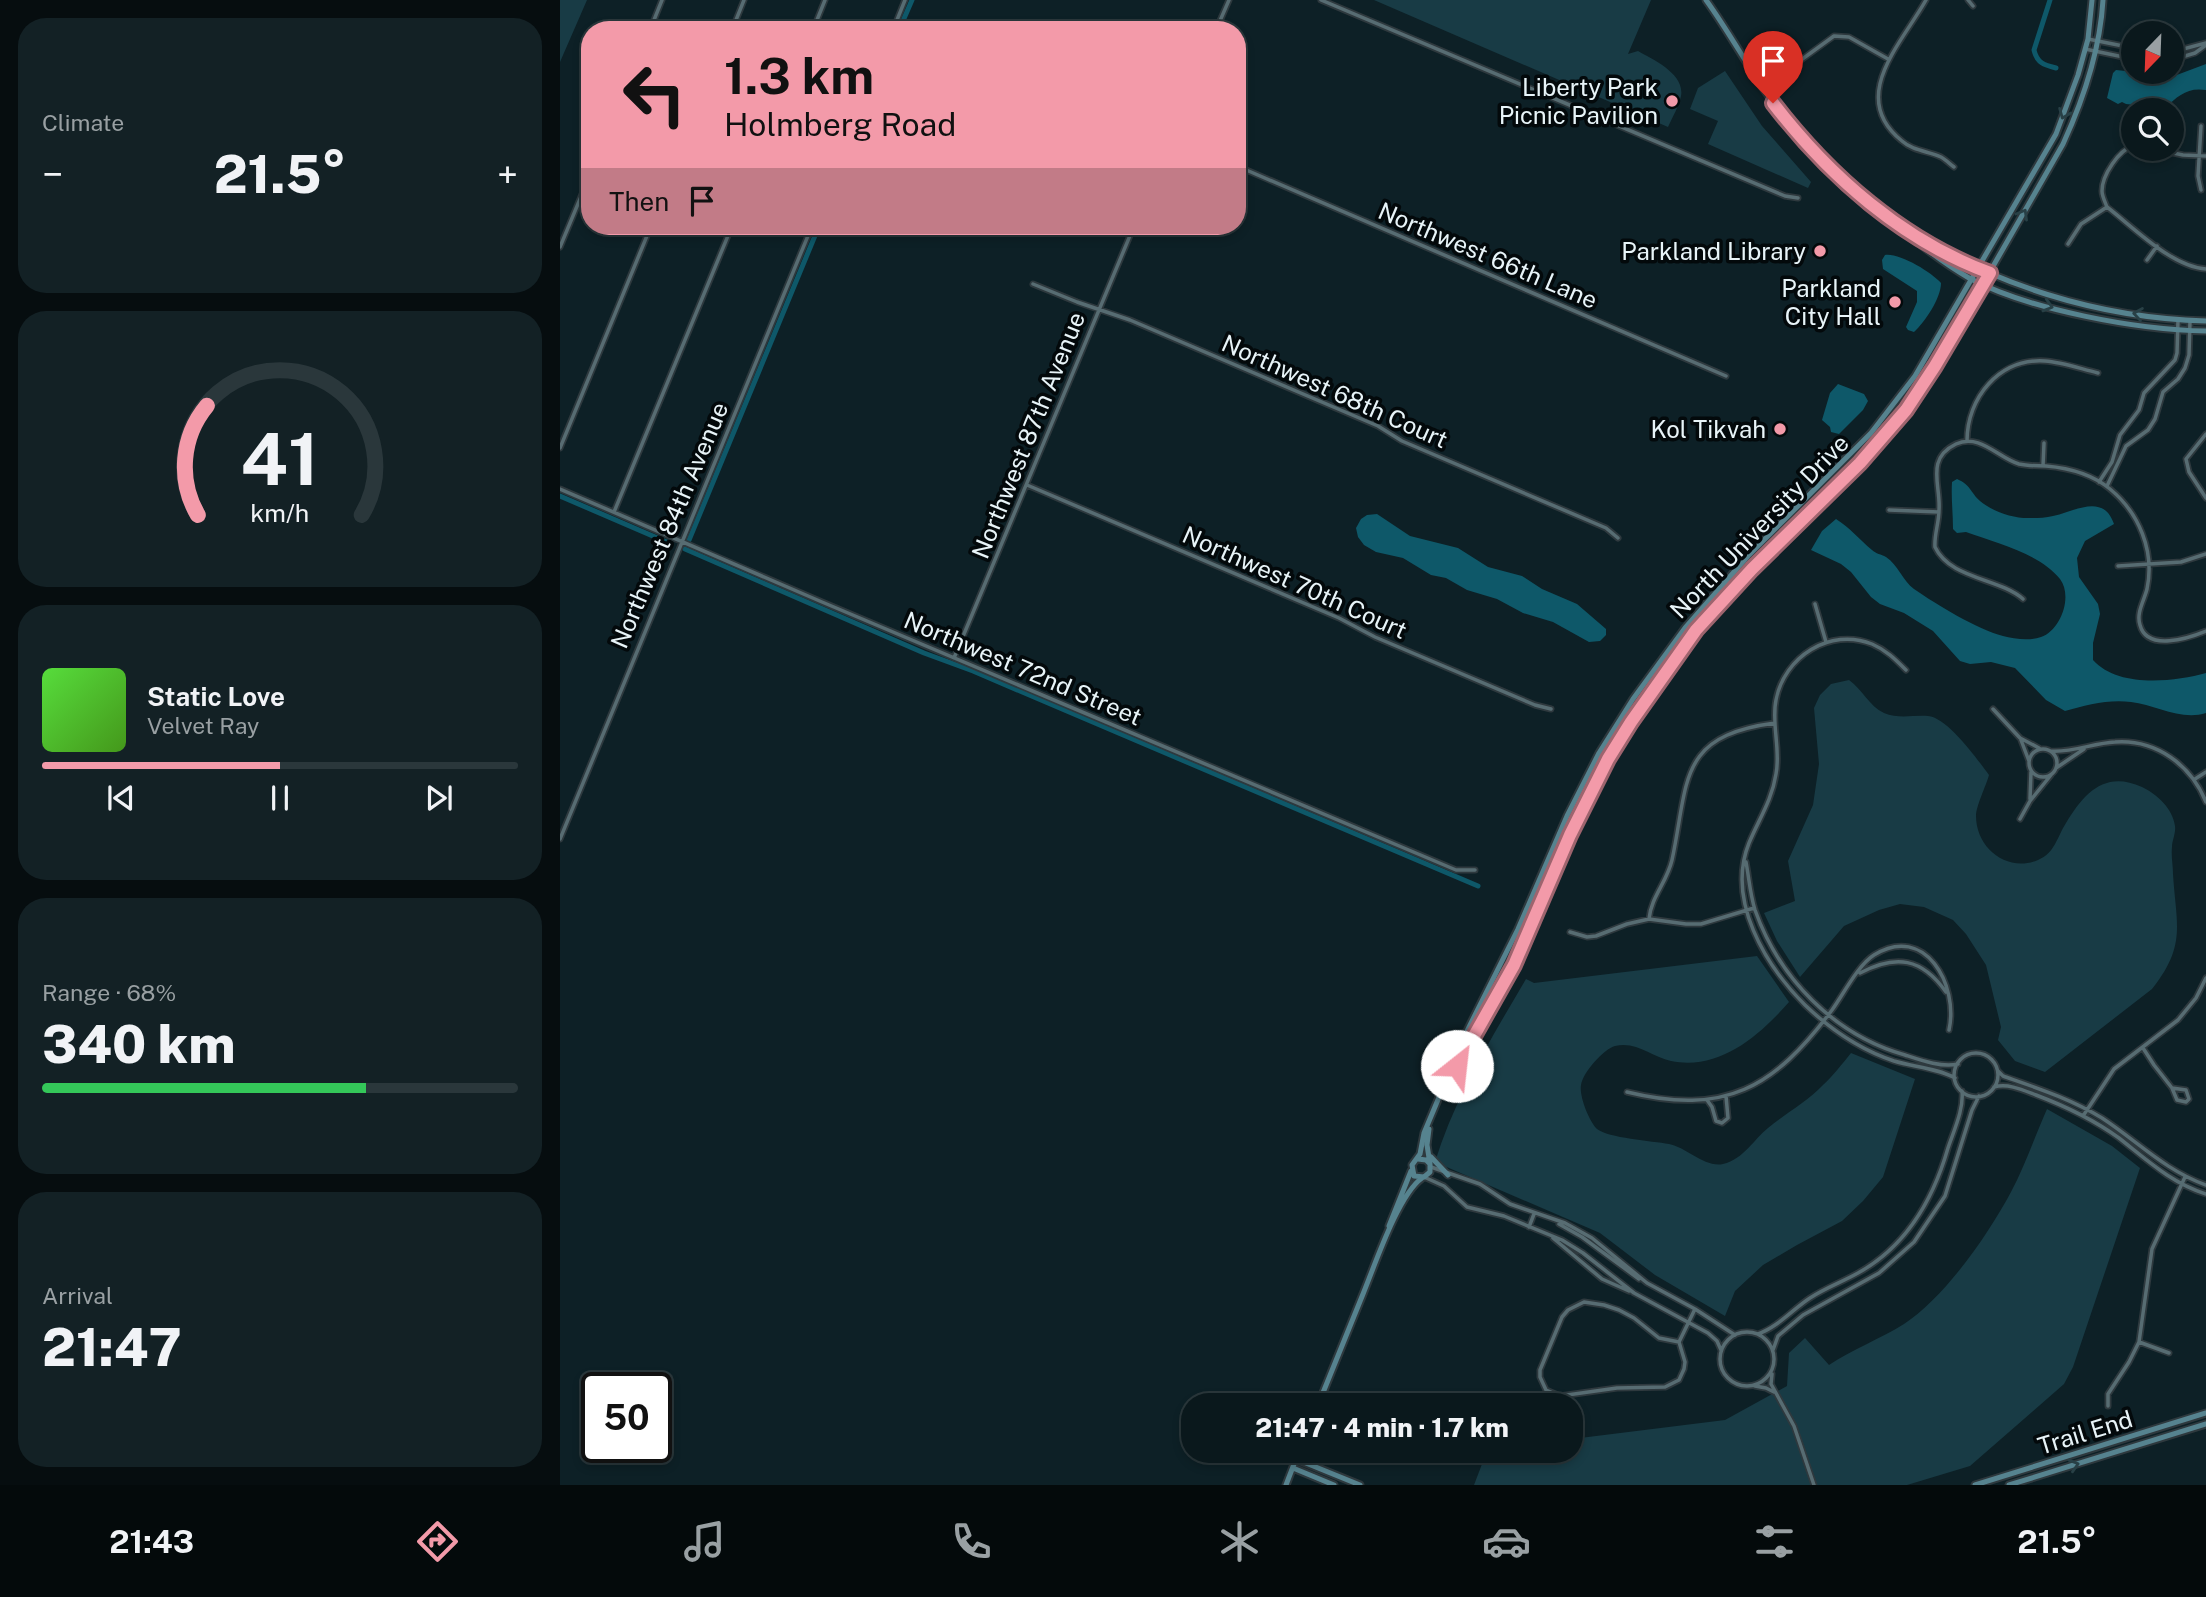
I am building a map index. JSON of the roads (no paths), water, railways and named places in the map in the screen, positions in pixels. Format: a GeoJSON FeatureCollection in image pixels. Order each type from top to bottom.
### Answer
{"type":"FeatureCollection","features":[{"type":"Feature","properties":{"kind":"main road"},"geometry":{"type":"LineString","coordinates":[[1706,0],[1788,122],[1833,172],[1924,248],[1972,279],[2055,308],[2121,323],[2206,331]]}},
{"type":"Feature","properties":{"kind":"main road","name":"North University Drive"},"geometry":{"type":"LineString","coordinates":[[1418,1158],[1424,1133],[1466,1033],[1518,929],[1584,780],[1626,710],[1693,618],[1748,556],[1854,452],[1893,407],[1933,346],[2056,134],[2088,39],[2092,0]]}},
{"type":"Feature","properties":{"kind":"main road","name":"North University Drive"},"geometry":{"type":"LineString","coordinates":[[1448,1079],[1514,965],[1599,775],[1666,670],[1696,630],[1752,569],[1889,431],[1926,381],[2063,144],[2086,89],[2096,52],[2103,0]]}},
{"type":"Feature","properties":{"kind":"main road"},"geometry":{"type":"LineString","coordinates":[[1882,213],[1924,240],[1978,269],[2057,298],[2123,312],[2206,321]]}},
{"type":"Feature","properties":{"kind":"main road"},"geometry":{"type":"LineString","coordinates":[[1658,663],[1666,670]]}},
{"type":"Feature","properties":{"kind":"main road"},"geometry":{"type":"LineString","coordinates":[[1382,1246],[1409,1191],[1430,1172],[1429,1126]]}},
{"type":"Feature","properties":{"kind":"main road"},"geometry":{"type":"LineString","coordinates":[[1429,1153],[1448,1175]]}},
{"type":"Feature","properties":{"kind":"main road"},"geometry":{"type":"LineString","coordinates":[[1323,1393],[1412,1165],[1418,1158],[1423,1158],[1430,1165]]}},
{"type":"Feature","properties":{"kind":"main road"},"geometry":{"type":"LineString","coordinates":[[1411,1171],[1423,1178]]}},
{"type":"Feature","properties":{"kind":"main road","name":"Trail End"},"geometry":{"type":"LineString","coordinates":[[1975,1485],[2206,1413]]}},
{"type":"Feature","properties":{"kind":"main road","name":"Trail End"},"geometry":{"type":"LineString","coordinates":[[2009,1485],[2206,1424]]}},
{"type":"Feature","properties":{"kind":"main road"},"geometry":{"type":"LineString","coordinates":[[1286,1485],[1295,1463]]}},
{"type":"Feature","properties":{"kind":"main road"},"geometry":{"type":"LineString","coordinates":[[1306,1463],[1360,1485]]}},
{"type":"Feature","properties":{"kind":"main road"},"geometry":{"type":"LineString","coordinates":[[1293,1468],[1334,1485]]}},
{"type":"Feature","properties":{"kind":"street"},"geometry":{"type":"LineString","coordinates":[[654,21],[662,0]]}},
{"type":"Feature","properties":{"kind":"street"},"geometry":{"type":"LineString","coordinates":[[736,21],[744,0]]}},
{"type":"Feature","properties":{"kind":"street"},"geometry":{"type":"LineString","coordinates":[[817,21],[825,0]]}},
{"type":"Feature","properties":{"kind":"street"},"geometry":{"type":"LineString","coordinates":[[897,21],[905,0]]}},
{"type":"Feature","properties":{"kind":"street"},"geometry":{"type":"LineString","coordinates":[[1220,21],[1229,0]]}},
{"type":"Feature","properties":{"kind":"street"},"geometry":{"type":"LineString","coordinates":[[1321,0],[1785,197],[1798,198]]}},
{"type":"Feature","properties":{"kind":"street"},"geometry":{"type":"LineString","coordinates":[[1926,0],[1881,73],[1878,88],[1882,115],[1888,126],[1910,147],[1941,158],[1954,167]]}},
{"type":"Feature","properties":{"kind":"street"},"geometry":{"type":"LineString","coordinates":[[1968,0],[1973,6]]}},
{"type":"Feature","properties":{"kind":"street"},"geometry":{"type":"LineString","coordinates":[[1790,68],[1828,39],[1841,35],[1888,59]]}},
{"type":"Feature","properties":{"kind":"street"},"geometry":{"type":"LineString","coordinates":[[2088,39],[2121,46]]}},
{"type":"Feature","properties":{"kind":"street"},"geometry":{"type":"LineString","coordinates":[[2184,49],[2206,44]]}},
{"type":"Feature","properties":{"kind":"street"},"geometry":{"type":"LineString","coordinates":[[2184,56],[2195,53],[2206,44]]}},
{"type":"Feature","properties":{"kind":"street"},"geometry":{"type":"LineString","coordinates":[[2085,49],[2121,57]]}},
{"type":"Feature","properties":{"kind":"street"},"geometry":{"type":"LineString","coordinates":[[2201,126],[2201,190]]}},
{"type":"Feature","properties":{"kind":"street"},"geometry":{"type":"LineString","coordinates":[[2121,153],[2102,189],[2107,207],[2157,246],[2185,263],[2206,269]]}},
{"type":"Feature","properties":{"kind":"street"},"geometry":{"type":"LineString","coordinates":[[2184,154],[2206,156]]}},
{"type":"Feature","properties":{"kind":"street","name":"Northwest 66th Lane"},"geometry":{"type":"LineString","coordinates":[[1246,170],[1726,376]]}},
{"type":"Feature","properties":{"kind":"street"},"geometry":{"type":"LineString","coordinates":[[560,247],[581,197]]}},
{"type":"Feature","properties":{"kind":"street"},"geometry":{"type":"LineString","coordinates":[[2068,244],[2081,224],[2107,207]]}},
{"type":"Feature","properties":{"kind":"street"},"geometry":{"type":"LineString","coordinates":[[560,448],[647,235]]}},
{"type":"Feature","properties":{"kind":"street"},"geometry":{"type":"LineString","coordinates":[[614,512],[728,235]]}},
{"type":"Feature","properties":{"kind":"street","name":"Northwest 84th Avenue"},"geometry":{"type":"LineString","coordinates":[[560,839],[809,235]]}},
{"type":"Feature","properties":{"kind":"street","name":"Northwest 87th Avenue"},"geometry":{"type":"LineString","coordinates":[[954,658],[1129,235]]}},
{"type":"Feature","properties":{"kind":"street"},"geometry":{"type":"LineString","coordinates":[[2147,260],[2157,246]]}},
{"type":"Feature","properties":{"kind":"street","name":"Northwest 68th Court"},"geometry":{"type":"LineString","coordinates":[[1033,284],[1099,308],[1378,426],[1402,440],[1606,528],[1618,538]]}},
{"type":"Feature","properties":{"kind":"street"},"geometry":{"type":"LineString","coordinates":[[2099,482],[2112,462],[2120,435],[2139,410],[2144,393],[2175,360],[2178,353],[2179,320]]}},
{"type":"Feature","properties":{"kind":"street"},"geometry":{"type":"LineString","coordinates":[[2108,486],[2126,446],[2148,430],[2155,419],[2163,392],[2178,379],[2185,368],[2189,355],[2190,321]]}},
{"type":"Feature","properties":{"kind":"street"},"geometry":{"type":"LineString","coordinates":[[1967,440],[1970,413],[1981,391],[2011,367],[2044,360],[2098,373]]}},
{"type":"Feature","properties":{"kind":"street"},"geometry":{"type":"LineString","coordinates":[[2206,434],[2186,459],[2189,472],[2206,498]]}},
{"type":"Feature","properties":{"kind":"street"},"geometry":{"type":"LineString","coordinates":[[2023,598],[2004,586],[1972,577],[1939,554],[1935,539],[1939,512],[1936,473],[1938,463],[1948,449],[1967,440],[1987,446],[2020,464],[2076,471],[2108,486],[2137,520],[2143,534],[2148,564],[2148,586],[2139,614],[2143,633],[2159,640],[2172,640],[2206,631]]}},
{"type":"Feature","properties":{"kind":"street"},"geometry":{"type":"LineString","coordinates":[[2043,466],[2044,443]]}},
{"type":"Feature","properties":{"kind":"street","name":"Northwest 70th Court"},"geometry":{"type":"LineString","coordinates":[[1027,485],[1339,618],[1413,653],[1535,705],[1551,709]]}},
{"type":"Feature","properties":{"kind":"street","name":"Northwest 72nd Street"},"geometry":{"type":"LineString","coordinates":[[560,489],[1456,870],[1475,870]]}},
{"type":"Feature","properties":{"kind":"street"},"geometry":{"type":"LineString","coordinates":[[1889,510],[1939,512]]}},
{"type":"Feature","properties":{"kind":"street"},"geometry":{"type":"LineString","coordinates":[[2118,566],[2181,562],[2206,554]]}},
{"type":"Feature","properties":{"kind":"street"},"geometry":{"type":"LineString","coordinates":[[1815,604],[1826,642]]}},
{"type":"Feature","properties":{"kind":"street"},"geometry":{"type":"LineString","coordinates":[[1906,670],[1890,654],[1871,643],[1848,639],[1826,642],[1797,659],[1784,677],[1776,698],[1775,723],[1779,753],[1777,773],[1766,811],[1749,844],[1741,873],[1741,886],[1747,911],[1770,961],[1804,1004],[1824,1021],[1870,1051],[1955,1079],[1962,1091],[1971,1096],[1988,1093],[1994,1087],[1998,1071]]}},
{"type":"Feature","properties":{"kind":"street"},"geometry":{"type":"LineString","coordinates":[[1993,709],[2020,738],[2041,749],[2066,751],[2117,742],[2147,745],[2174,759],[2196,779],[2206,802]]}},
{"type":"Feature","properties":{"kind":"street"},"geometry":{"type":"LineString","coordinates":[[1649,919],[1652,901],[1667,876],[1684,787],[1691,769],[1699,757],[1721,737],[1735,730],[1775,723]]}},
{"type":"Feature","properties":{"kind":"street"},"geometry":{"type":"LineString","coordinates":[[2020,738],[2031,769],[2030,801]]}},
{"type":"Feature","properties":{"kind":"street"},"geometry":{"type":"LineString","coordinates":[[2020,819],[2030,801],[2056,768],[2086,747]]}},
{"type":"Feature","properties":{"kind":"street"},"geometry":{"type":"LineString","coordinates":[[2029,761],[2033,753],[2041,749]]}},
{"type":"Feature","properties":{"kind":"street"},"geometry":{"type":"LineString","coordinates":[[2050,751],[2055,757],[2056,768]]}},
{"type":"Feature","properties":{"kind":"street"},"geometry":{"type":"LineString","coordinates":[[2031,769],[2040,776],[2051,774]]}},
{"type":"Feature","properties":{"kind":"street"},"geometry":{"type":"LineString","coordinates":[[2196,779],[2206,772]]}},
{"type":"Feature","properties":{"kind":"street"},"geometry":{"type":"LineString","coordinates":[[1746,858],[1754,908],[1778,958],[1810,998],[1828,1015],[1857,1035],[1895,1053],[1945,1065],[1958,1064]]}},
{"type":"Feature","properties":{"kind":"street"},"geometry":{"type":"LineString","coordinates":[[1570,932],[1587,937],[1596,936],[1649,919],[1701,924],[1754,908]]}},
{"type":"Feature","properties":{"kind":"street"},"geometry":{"type":"LineString","coordinates":[[1627,1093],[1673,1101],[1707,1100],[1726,1096],[1765,1079],[1806,1045],[1871,957],[1886,949],[1912,948],[1935,963],[1945,982],[1951,1013],[1949,1030]]}},
{"type":"Feature","properties":{"kind":"street"},"geometry":{"type":"LineString","coordinates":[[1858,974],[1883,962],[1902,961],[1930,973],[1947,995]]}},
{"type":"Feature","properties":{"kind":"street"},"geometry":{"type":"LineString","coordinates":[[2083,1116],[2114,1069],[2178,1020],[2205,985],[2206,978]]}},
{"type":"Feature","properties":{"kind":"street"},"geometry":{"type":"LineString","coordinates":[[2143,1048],[2172,1088],[2177,1100],[2186,1102],[2189,1099],[2186,1090],[2172,1088]]}},
{"type":"Feature","properties":{"kind":"street"},"geometry":{"type":"LineString","coordinates":[[1955,1079],[1958,1064],[1969,1054],[1981,1054],[1994,1062],[2003,1076],[2051,1092],[2087,1109],[2185,1177],[2206,1185]]}},
{"type":"Feature","properties":{"kind":"street"},"geometry":{"type":"LineString","coordinates":[[1994,1087],[2008,1086],[2031,1093],[2083,1116],[2118,1138],[2147,1162],[2182,1184],[2206,1194]]}},
{"type":"Feature","properties":{"kind":"street"},"geometry":{"type":"LineString","coordinates":[[1758,1334],[1828,1287],[1872,1265],[1894,1247],[1915,1222],[1926,1206],[1941,1173],[1961,1106],[1962,1091]]}},
{"type":"Feature","properties":{"kind":"street"},"geometry":{"type":"LineString","coordinates":[[1707,1100],[1716,1121],[1722,1122],[1728,1118],[1726,1096]]}},
{"type":"Feature","properties":{"kind":"street"},"geometry":{"type":"LineString","coordinates":[[1814,1485],[1794,1426],[1771,1384],[1773,1350],[1778,1336],[1802,1315],[1879,1273],[1914,1242],[1945,1196],[1972,1110],[1979,1096]]}},
{"type":"Feature","properties":{"kind":"street"},"geometry":{"type":"LineString","coordinates":[[1430,1165],[1448,1175],[1480,1184],[1510,1204],[1564,1223],[1601,1244],[1647,1283]]}},
{"type":"Feature","properties":{"kind":"street"},"geometry":{"type":"LineString","coordinates":[[2108,1406],[2108,1394],[2139,1342],[2152,1249],[2185,1177]]}},
{"type":"Feature","properties":{"kind":"street"},"geometry":{"type":"LineString","coordinates":[[1423,1178],[1444,1186],[1467,1207],[1489,1211],[1562,1240],[1583,1252],[1634,1293]]}},
{"type":"Feature","properties":{"kind":"street"},"geometry":{"type":"LineString","coordinates":[[1529,1227],[1534,1214]]}},
{"type":"Feature","properties":{"kind":"street"},"geometry":{"type":"LineString","coordinates":[[1555,1221],[1582,1237],[1622,1268],[1735,1335]]}},
{"type":"Feature","properties":{"kind":"street"},"geometry":{"type":"LineString","coordinates":[[1549,1235],[1602,1279],[1708,1333],[1717,1341],[1721,1350]]}},
{"type":"Feature","properties":{"kind":"street"},"geometry":{"type":"LineString","coordinates":[[1614,1278],[1622,1268]]}},
{"type":"Feature","properties":{"kind":"street"},"geometry":{"type":"LineString","coordinates":[[1679,1342],[1659,1338],[1634,1318],[1619,1311],[1584,1302],[1568,1310],[1562,1317],[1540,1370],[1540,1377],[1546,1390],[1560,1396],[1617,1388],[1665,1387],[1679,1380],[1684,1369],[1685,1362],[1679,1342],[1695,1309]]}},
{"type":"Feature","properties":{"kind":"street"},"geometry":{"type":"LineString","coordinates":[[1797,1307],[1802,1315]]}},
{"type":"Feature","properties":{"kind":"street"},"geometry":{"type":"LineString","coordinates":[[1773,1350],[1758,1334],[1746,1332],[1735,1335],[1727,1340],[1721,1350],[1720,1366],[1726,1378],[1741,1386],[1766,1388],[1776,1393]]}},
{"type":"Feature","properties":{"kind":"street"},"geometry":{"type":"LineString","coordinates":[[2139,1342],[2169,1353]]}},
{"type":"Feature","properties":{"kind":"street"},"geometry":{"type":"LineString","coordinates":[[1754,1386],[1763,1381],[1773,1368]]}},
{"type":"Feature","properties":{"kind":"waterway"},"geometry":{"type":"LineString","coordinates":[[903,21],[912,0]]}},
{"type":"Feature","properties":{"kind":"waterway"},"geometry":{"type":"LineString","coordinates":[[2050,0],[2034,50],[2042,63],[2056,68]]}},
{"type":"Feature","properties":{"kind":"waterway"},"geometry":{"type":"LineString","coordinates":[[689,540],[815,235]]}},
{"type":"Feature","properties":{"kind":"waterway"},"geometry":{"type":"LineString","coordinates":[[560,496],[669,543]]}},
{"type":"Feature","properties":{"kind":"waterway"},"geometry":{"type":"LineString","coordinates":[[685,549],[924,653],[973,671],[1478,886]]}},
{"type":"Feature","properties":{"kind":"place","name":"Liberty Park Picnic Pavilion"},"geometry":{"type":"Point","coordinates":[1672,101]}},
{"type":"Feature","properties":{"kind":"place","name":"Parkland Library"},"geometry":{"type":"Point","coordinates":[1820,251]}},
{"type":"Feature","properties":{"kind":"place","name":"Parkland City Hall"},"geometry":{"type":"Point","coordinates":[1895,302]}},
{"type":"Feature","properties":{"kind":"place","name":"Kol Tikvah"},"geometry":{"type":"Point","coordinates":[1780,429]}}]}
